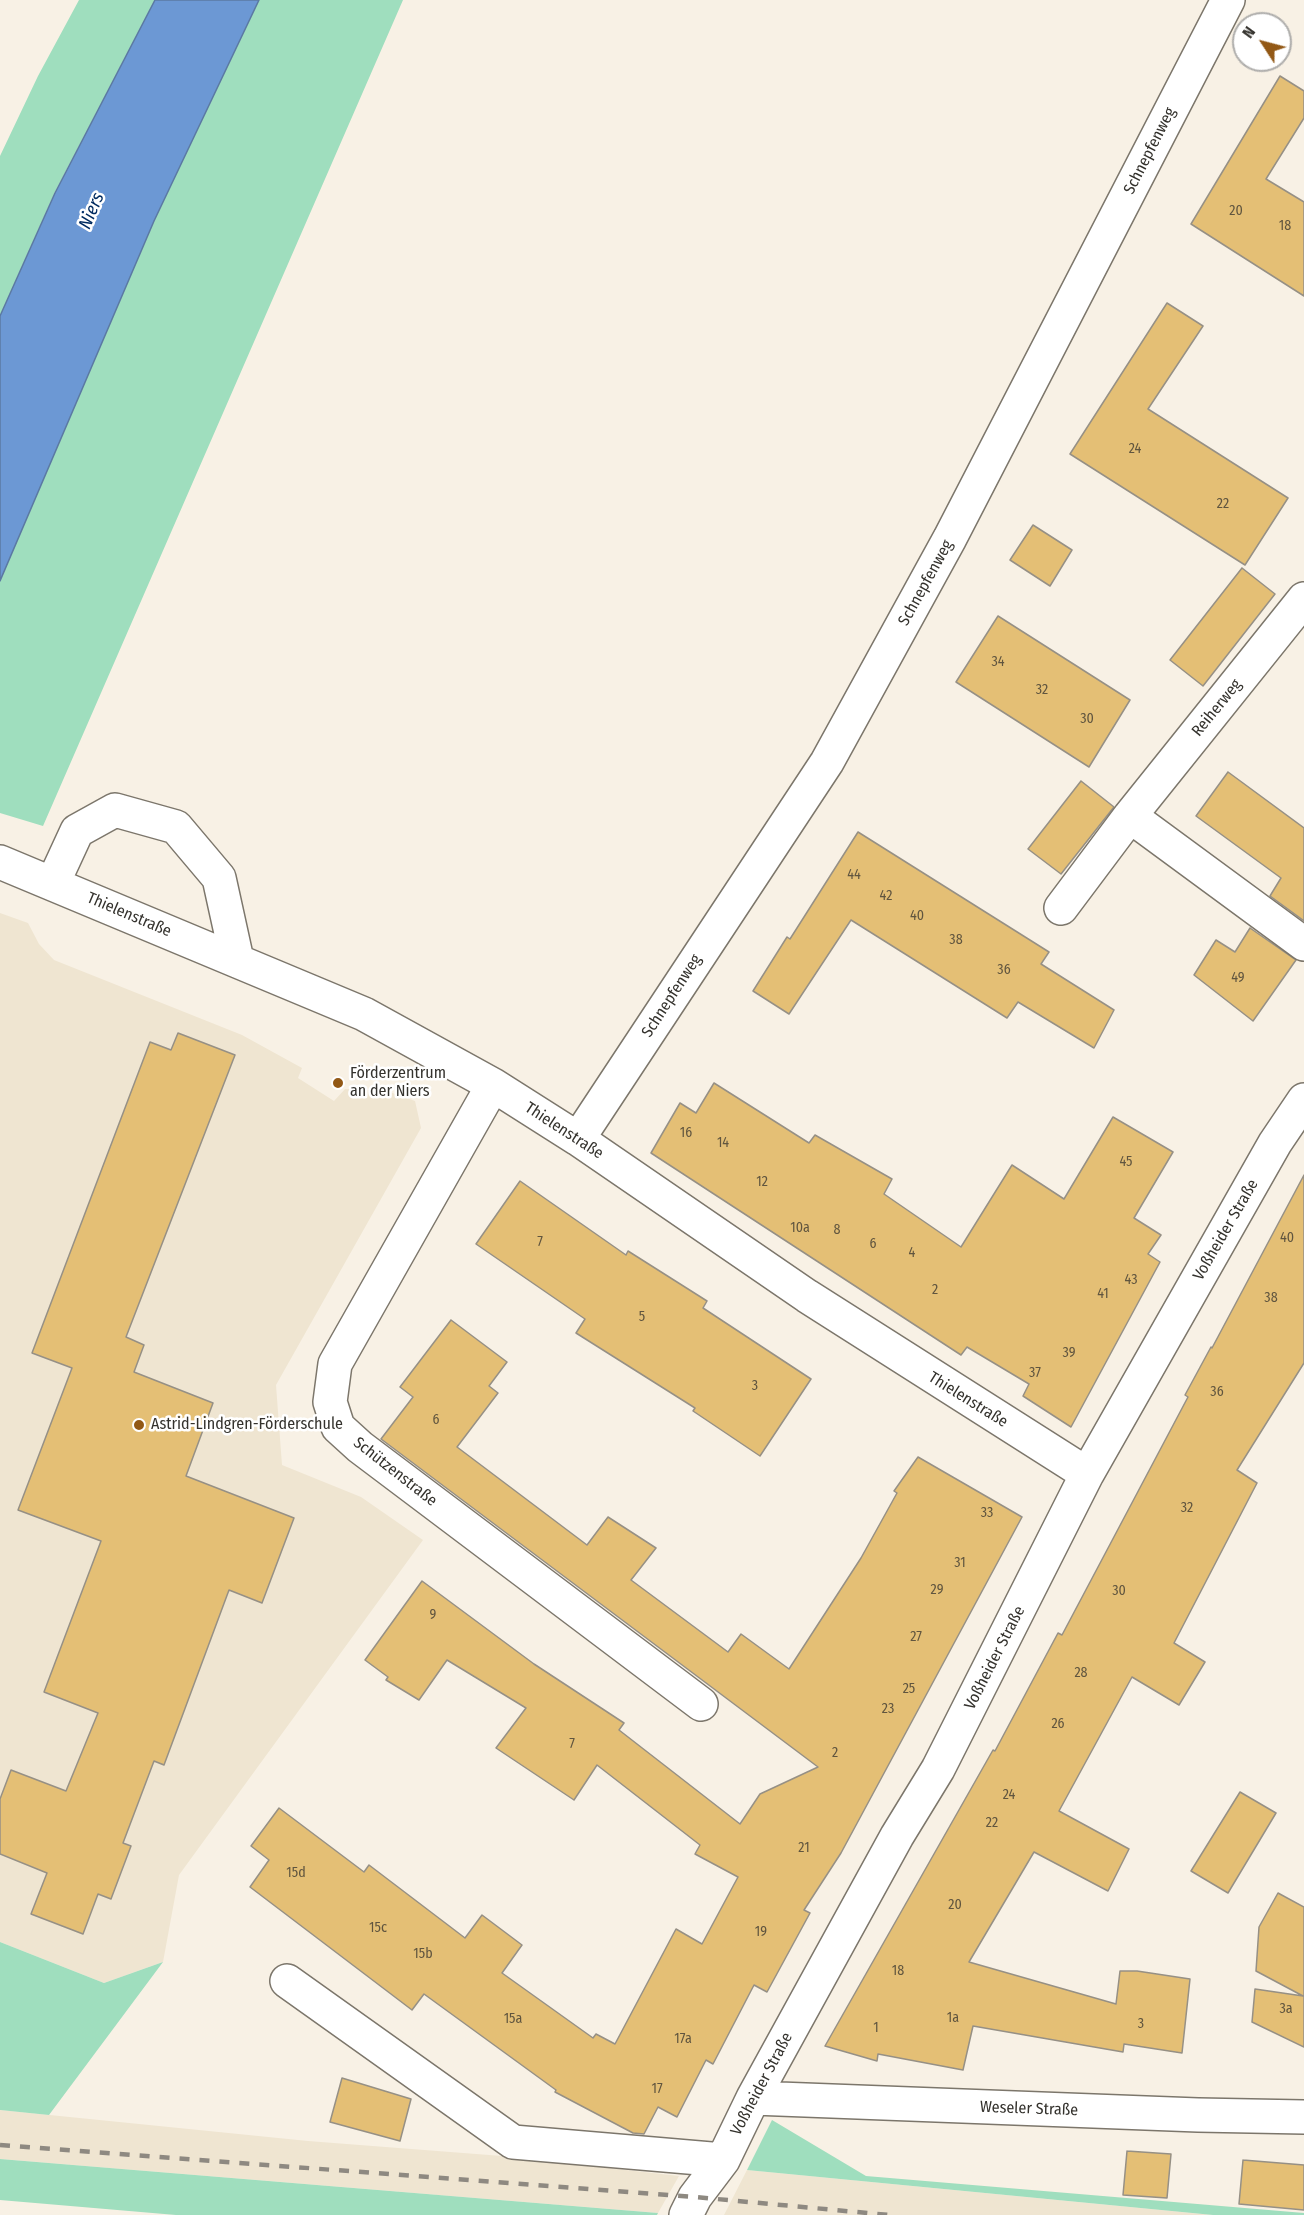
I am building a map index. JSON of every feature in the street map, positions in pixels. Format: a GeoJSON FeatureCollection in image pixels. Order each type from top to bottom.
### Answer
{"type":"FeatureCollection","features":[{"type":"Feature","properties":{"kind":"street","name":"Schnepfenweg"},"geometry":{"type":"LineString","coordinates":[[578,1138],[827,762],[950,538],[1228,0]]}},
{"type":"Feature","properties":{"kind":"street","name":"Reiherweg"},"geometry":{"type":"LineString","coordinates":[[1061,908],[1130,816],[1304,599]]}},
{"type":"Feature","properties":{"kind":"street"},"geometry":{"type":"LineString","coordinates":[[53,884],[77,831],[115,810],[176,827],[219,878],[237,960]]}},
{"type":"Feature","properties":{"kind":"street"},"geometry":{"type":"LineString","coordinates":[[1130,816],[1304,944]]}},
{"type":"Feature","properties":{"kind":"street","name":"Thielenstraße"},"geometry":{"type":"LineString","coordinates":[[3,863],[364,1014],[493,1085],[578,1138],[807,1296],[1087,1474]]}},
{"type":"Feature","properties":{"kind":"street","name":"Schützenstraße"},"geometry":{"type":"LineString","coordinates":[[493,1085],[335,1364],[330,1402],[335,1418],[338,1426],[360,1447],[701,1704]]}},
{"type":"Feature","properties":{"kind":"street","name":"Voßheider Straße"},"geometry":{"type":"LineString","coordinates":[[686,2215],[695,2197],[723,2160],[753,2098],[897,1836],[938,1769],[1087,1474],[1275,1143],[1304,1100]]}},
{"type":"Feature","properties":{"kind":"street"},"geometry":{"type":"LineString","coordinates":[[287,1981],[513,2142],[723,2160]]}},
{"type":"Feature","properties":{"kind":"street","name":"Weseler Straße"},"geometry":{"type":"LineString","coordinates":[[753,2098],[1304,2117]]}},
{"type":"Feature","properties":{"kind":"shaded area","name":"Astrid-Lindgren-Förderschule"},"geometry":{"type":"Polygon","coordinates":[[[0,913],[28,923],[39,944],[54,960],[242,1035],[302,1068],[298,1078],[334,1101],[345,1089],[387,1091],[415,1101],[421,1128],[276,1385],[282,1465],[361,1497],[423,1540],[179,1875],[163,1962],[104,1983],[0,1942],[0,913]]]}},
{"type":"Feature","properties":{"kind":"shaded area"},"geometry":{"type":"Polygon","coordinates":[[[0,2110],[308,2141],[502,2156],[679,2176],[658,2213],[0,2159],[0,2110]]]}},
{"type":"Feature","properties":{"kind":"shaded area"},"geometry":{"type":"Polygon","coordinates":[[[747,2170],[1213,2215],[724,2215],[747,2170]]]}},
{"type":"Feature","properties":{"kind":"green space"},"geometry":{"type":"Polygon","coordinates":[[[79,0],[155,0],[55,192],[0,316],[0,156],[38,76],[79,0]]]}},
{"type":"Feature","properties":{"kind":"green space"},"geometry":{"type":"Polygon","coordinates":[[[259,0],[403,0],[43,826],[0,813],[0,581],[154,221],[259,0]]]}},
{"type":"Feature","properties":{"kind":"green space"},"geometry":{"type":"Polygon","coordinates":[[[0,1942],[104,1983],[163,1962],[49,2115],[0,2110],[0,1942]]]}},
{"type":"Feature","properties":{"kind":"green space"},"geometry":{"type":"Polygon","coordinates":[[[772,2120],[866,2176],[1304,2213],[1304,2215],[1213,2215],[747,2170],[772,2120]]]}},
{"type":"Feature","properties":{"kind":"green space"},"geometry":{"type":"Polygon","coordinates":[[[0,2159],[658,2213],[657,2215],[176,2215],[0,2200],[0,2159]]]}},
{"type":"Feature","properties":{"kind":"water","name":"Niers"},"geometry":{"type":"Polygon","coordinates":[[[155,0],[259,0],[154,221],[0,581],[0,316],[55,193],[155,0]]]}},
{"type":"Feature","properties":{"kind":"building"},"geometry":{"type":"Polygon","coordinates":[[[1280,76],[1304,91],[1304,118],[1266,179],[1304,202],[1304,296],[1191,224],[1280,76]]]}},
{"type":"Feature","properties":{"kind":"building"},"geometry":{"type":"Polygon","coordinates":[[[1167,303],[1203,326],[1148,409],[1288,498],[1245,565],[1070,454],[1167,303]]]}},
{"type":"Feature","properties":{"kind":"building"},"geometry":{"type":"Polygon","coordinates":[[[1033,525],[1072,550],[1050,586],[1010,560],[1033,525]]]}},
{"type":"Feature","properties":{"kind":"building"},"geometry":{"type":"Polygon","coordinates":[[[1242,568],[1275,594],[1203,686],[1170,660],[1242,568]]]}},
{"type":"Feature","properties":{"kind":"building"},"geometry":{"type":"Polygon","coordinates":[[[998,616],[1130,700],[1089,767],[956,682],[998,616]]]}},
{"type":"Feature","properties":{"kind":"building"},"geometry":{"type":"Polygon","coordinates":[[[1228,772],[1304,828],[1304,921],[1270,896],[1281,878],[1196,816],[1228,772]]]}},
{"type":"Feature","properties":{"kind":"building"},"geometry":{"type":"Polygon","coordinates":[[[1081,781],[1114,807],[1061,874],[1028,849],[1081,781]]]}},
{"type":"Feature","properties":{"kind":"building"},"geometry":{"type":"Polygon","coordinates":[[[858,832],[1049,952],[1041,964],[1114,1010],[1094,1048],[1018,1002],[1007,1018],[851,920],[789,1014],[753,991],[787,937],[790,939],[858,832]]]}},
{"type":"Feature","properties":{"kind":"building"},"geometry":{"type":"Polygon","coordinates":[[[1250,928],[1296,960],[1253,1021],[1194,975],[1216,940],[1235,952],[1250,928]]]}},
{"type":"Feature","properties":{"kind":"building"},"geometry":{"type":"Polygon","coordinates":[[[178,1033],[235,1055],[126,1337],[144,1345],[134,1372],[213,1403],[186,1476],[294,1518],[262,1603],[229,1590],[164,1765],[154,1761],[123,1843],[131,1846],[111,1899],[98,1894],[83,1934],[31,1914],[47,1873],[0,1854],[0,1799],[11,1770],[66,1791],[98,1713],[44,1692],[101,1541],[18,1510],[72,1368],[32,1353],[150,1042],[171,1050],[178,1033]]]}},
{"type":"Feature","properties":{"kind":"building"},"geometry":{"type":"Polygon","coordinates":[[[714,1083],[809,1143],[815,1135],[892,1179],[884,1194],[961,1247],[1012,1165],[1064,1199],[1113,1117],[1173,1152],[1134,1218],[1161,1235],[1148,1254],[1160,1262],[1071,1427],[1023,1396],[1029,1384],[967,1347],[961,1355],[651,1153],[680,1103],[696,1113],[714,1083]]]}},
{"type":"Feature","properties":{"kind":"building"},"geometry":{"type":"Polygon","coordinates":[[[1304,1175],[1304,1363],[1237,1470],[1257,1483],[1174,1643],[1205,1662],[1179,1705],[1132,1677],[1059,1811],[1129,1849],[1108,1891],[1034,1852],[969,1962],[1116,2004],[1120,1971],[1137,1971],[1190,1979],[1182,2053],[1124,2044],[1123,2052],[973,2026],[963,2070],[878,2054],[877,2061],[825,2046],[993,1750],[995,1751],[1058,1633],[1062,1635],[1188,1397],[1185,1395],[1304,1175]]]}},
{"type":"Feature","properties":{"kind":"building"},"geometry":{"type":"Polygon","coordinates":[[[520,1181],[626,1255],[628,1251],[707,1301],[703,1308],[811,1379],[760,1456],[693,1411],[695,1408],[576,1333],[585,1319],[476,1244],[520,1181]]]}},
{"type":"Feature","properties":{"kind":"building"},"geometry":{"type":"Polygon","coordinates":[[[451,1320],[507,1362],[489,1386],[498,1393],[457,1447],[587,1545],[608,1517],[656,1548],[631,1580],[728,1652],[741,1634],[789,1669],[861,1558],[897,1493],[894,1491],[918,1457],[1022,1517],[841,1853],[804,1910],[810,1913],[767,1992],[754,1985],[713,2064],[706,2060],[677,2117],[658,2107],[644,2134],[633,2133],[555,2092],[556,2090],[424,1994],[412,2010],[250,1887],[269,1860],[251,1846],[279,1808],[364,1872],[369,1865],[465,1938],[482,1915],[522,1945],[502,1973],[593,2038],[596,2034],[615,2044],[676,1929],[702,1944],[738,1877],[695,1854],[700,1845],[597,1765],[574,1800],[496,1748],[526,1708],[447,1660],[419,1700],[386,1680],[388,1677],[365,1660],[422,1581],[534,1664],[624,1723],[619,1730],[740,1824],[760,1794],[818,1767],[381,1439],[413,1397],[400,1387],[451,1320]]]}},
{"type":"Feature","properties":{"kind":"building"},"geometry":{"type":"Polygon","coordinates":[[[1240,1792],[1276,1813],[1228,1893],[1191,1871],[1240,1792]]]}},
{"type":"Feature","properties":{"kind":"building"},"geometry":{"type":"Polygon","coordinates":[[[1278,1893],[1304,1907],[1304,2047],[1252,2022],[1255,1989],[1303,1996],[1256,1971],[1259,1927],[1278,1893]]]}},
{"type":"Feature","properties":{"kind":"building"},"geometry":{"type":"Polygon","coordinates":[[[342,2078],[411,2099],[400,2141],[330,2122],[342,2078]]]}},
{"type":"Feature","properties":{"kind":"building"},"geometry":{"type":"Polygon","coordinates":[[[1127,2151],[1171,2154],[1167,2198],[1123,2195],[1127,2151]]]}},
{"type":"Feature","properties":{"kind":"building"},"geometry":{"type":"Polygon","coordinates":[[[1243,2160],[1304,2165],[1304,2210],[1239,2204],[1243,2160]]]}},
{"type":"Feature","properties":{"kind":"railway"},"geometry":{"type":"LineString","coordinates":[[0,2145],[695,2197],[889,2215]]}},
{"type":"Feature","properties":{"kind":"place","name":"Förderzentrum an der Niers"},"geometry":{"type":"Point","coordinates":[338,1083]}},
{"type":"Feature","properties":{"kind":"place","name":"Astrid-Lindgren-Förderschule"},"geometry":{"type":"Point","coordinates":[139,1425]}}]}
